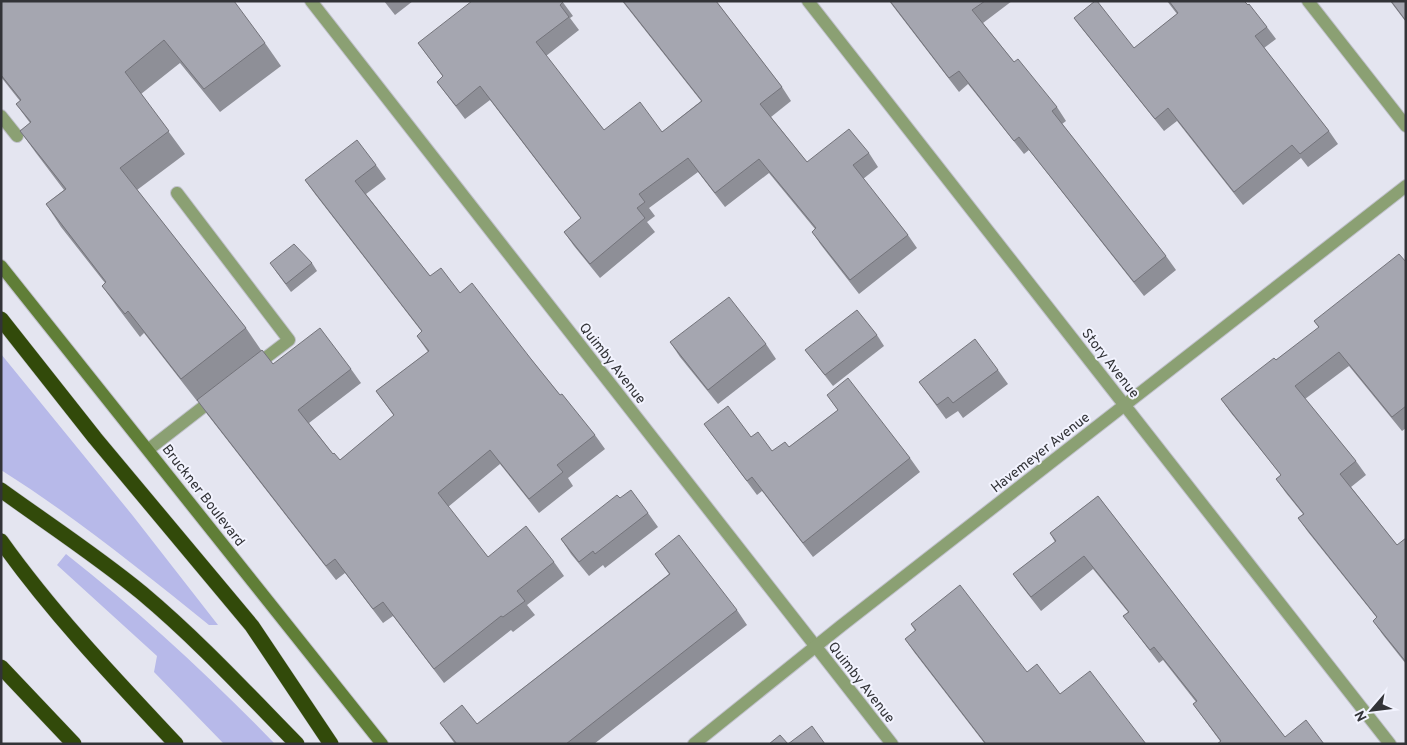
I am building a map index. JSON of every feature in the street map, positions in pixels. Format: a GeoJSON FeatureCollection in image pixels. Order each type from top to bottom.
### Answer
{"type":"FeatureCollection","features":[{"type":"Feature","properties":{"kind":"highway"},"geometry":{"type":"LineString","coordinates":[[1,319],[95,438],[252,626],[331,744]]}},
{"type":"Feature","properties":{"kind":"highway"},"geometry":{"type":"LineString","coordinates":[[1,490],[86,550],[150,600],[204,649],[297,744]]}},
{"type":"Feature","properties":{"kind":"highway"},"geometry":{"type":"LineString","coordinates":[[1,541],[64,622],[176,744]]}},
{"type":"Feature","properties":{"kind":"highway"},"geometry":{"type":"LineString","coordinates":[[1,667],[74,744]]}},
{"type":"Feature","properties":{"kind":"main road","name":"Bruckner Boulevard"},"geometry":{"type":"LineString","coordinates":[[1,266],[382,744]]}},
{"type":"Feature","properties":{"kind":"street","name":"Quimby Avenue"},"geometry":{"type":"LineString","coordinates":[[311,1],[892,744]]}},
{"type":"Feature","properties":{"kind":"street","name":"Story Avenue"},"geometry":{"type":"LineString","coordinates":[[808,1],[1390,744]]}},
{"type":"Feature","properties":{"kind":"street"},"geometry":{"type":"LineString","coordinates":[[1308,1],[1406,126]]}},
{"type":"Feature","properties":{"kind":"street"},"geometry":{"type":"LineString","coordinates":[[1,116],[17,136]]}},
{"type":"Feature","properties":{"kind":"street","name":"Havemeyer Avenue"},"geometry":{"type":"LineString","coordinates":[[694,744],[815,647],[1406,186]]}},
{"type":"Feature","properties":{"kind":"street"},"geometry":{"type":"LineString","coordinates":[[177,193],[289,340],[243,376]]}},
{"type":"Feature","properties":{"kind":"street"},"geometry":{"type":"LineString","coordinates":[[148,449],[227,387]]}},
{"type":"Feature","properties":{"kind":"shaded area"},"geometry":{"type":"Polygon","coordinates":[[[1,354],[133,516],[218,625],[209,625],[81,525],[1,470],[1,354]]]}},
{"type":"Feature","properties":{"kind":"shaded area"},"geometry":{"type":"Polygon","coordinates":[[[66,554],[174,645],[275,744],[224,744],[154,672],[157,656],[57,565],[66,554]]]}},
{"type":"Feature","properties":{"kind":"building"},"geometry":{"type":"Polygon","coordinates":[[[1,1],[234,1],[265,43],[204,89],[164,40],[125,72],[169,131],[120,168],[246,328],[181,379],[128,311],[125,314],[102,286],[106,282],[46,204],[66,189],[20,131],[31,122],[16,104],[21,100],[1,75],[1,1]]]}},
{"type":"Feature","properties":{"kind":"building"},"geometry":{"type":"Polygon","coordinates":[[[472,1],[562,1],[560,5],[569,17],[536,42],[604,130],[640,102],[662,132],[702,101],[623,1],[716,1],[782,87],[760,104],[807,162],[849,129],[869,153],[853,165],[908,235],[850,280],[812,232],[816,228],[759,159],[715,193],[688,158],[639,194],[645,202],[637,208],[645,218],[590,264],[564,232],[581,218],[480,86],[456,106],[437,82],[443,76],[418,43],[472,1]]]}},
{"type":"Feature","properties":{"kind":"building"},"geometry":{"type":"Polygon","coordinates":[[[890,1],[985,1],[972,10],[1014,62],[1018,59],[1057,107],[1052,111],[1166,256],[1134,282],[1019,137],[1014,141],[959,71],[949,78],[890,1]]]}},
{"type":"Feature","properties":{"kind":"building"},"geometry":{"type":"Polygon","coordinates":[[[1097,1],[1134,48],[1178,13],[1169,1],[1244,1],[1249,4],[1267,27],[1255,36],[1329,131],[1300,154],[1292,145],[1234,192],[1168,108],[1155,119],[1074,18],[1097,1]]]}},
{"type":"Feature","properties":{"kind":"building"},"geometry":{"type":"Polygon","coordinates":[[[1391,1],[1406,1],[1406,21],[1391,1]]]}},
{"type":"Feature","properties":{"kind":"building"},"geometry":{"type":"Polygon","coordinates":[[[357,140],[376,165],[355,181],[430,276],[441,268],[460,293],[472,283],[560,395],[562,394],[595,435],[557,465],[563,472],[529,499],[490,450],[438,493],[488,557],[526,526],[554,562],[517,591],[525,601],[503,617],[501,616],[434,669],[383,602],[373,609],[335,559],[326,566],[197,400],[262,350],[273,364],[320,328],[351,369],[298,410],[333,454],[340,460],[394,415],[376,391],[429,351],[417,336],[422,331],[305,180],[357,140]]]}},
{"type":"Feature","properties":{"kind":"building"},"geometry":{"type":"Polygon","coordinates":[[[294,244],[312,263],[286,284],[270,263],[294,244]]]}},
{"type":"Feature","properties":{"kind":"building"},"geometry":{"type":"Polygon","coordinates":[[[1399,254],[1406,262],[1406,406],[1392,417],[1339,352],[1295,386],[1356,461],[1340,474],[1397,545],[1406,538],[1406,662],[1373,621],[1377,617],[1298,518],[1304,514],[1276,479],[1281,475],[1221,399],[1274,358],[1276,360],[1319,327],[1314,321],[1399,254]]]}},
{"type":"Feature","properties":{"kind":"building"},"geometry":{"type":"Polygon","coordinates":[[[729,297],[766,344],[708,390],[670,342],[729,297]]]}},
{"type":"Feature","properties":{"kind":"building"},"geometry":{"type":"Polygon","coordinates":[[[857,310],[877,335],[825,375],[805,350],[857,310]]]}},
{"type":"Feature","properties":{"kind":"building"},"geometry":{"type":"Polygon","coordinates":[[[975,339],[998,370],[953,403],[948,397],[937,405],[919,382],[975,339]]]}},
{"type":"Feature","properties":{"kind":"building"},"geometry":{"type":"Polygon","coordinates":[[[848,378],[910,458],[803,543],[752,477],[747,481],[704,424],[728,406],[751,437],[758,432],[772,451],[785,442],[789,447],[838,410],[827,395],[848,378]]]}},
{"type":"Feature","properties":{"kind":"building"},"geometry":{"type":"Polygon","coordinates":[[[631,490],[648,513],[595,554],[593,551],[579,562],[561,539],[617,495],[620,498],[631,490]]]}},
{"type":"Feature","properties":{"kind":"building"},"geometry":{"type":"Polygon","coordinates":[[[1098,496],[1285,737],[1306,720],[1324,744],[1217,744],[1221,741],[1193,704],[1197,701],[1154,647],[1150,650],[1123,616],[1129,612],[1084,556],[1031,597],[1013,574],[1056,541],[1050,533],[1098,496]]]}},
{"type":"Feature","properties":{"kind":"building"},"geometry":{"type":"Polygon","coordinates":[[[679,535],[737,610],[566,744],[457,744],[440,723],[462,705],[477,724],[670,574],[655,554],[679,535]]]}},
{"type":"Feature","properties":{"kind":"building"},"geometry":{"type":"Polygon","coordinates":[[[960,585],[1027,672],[1037,664],[1060,694],[1090,671],[1146,744],[986,744],[905,639],[916,630],[911,624],[960,585]]]}},
{"type":"Feature","properties":{"kind":"building"},"geometry":{"type":"Polygon","coordinates":[[[812,726],[825,744],[788,744],[812,726]]]}},
{"type":"Feature","properties":{"kind":"building"},"geometry":{"type":"Polygon","coordinates":[[[780,735],[788,744],[769,744],[780,735]]]}}]}
